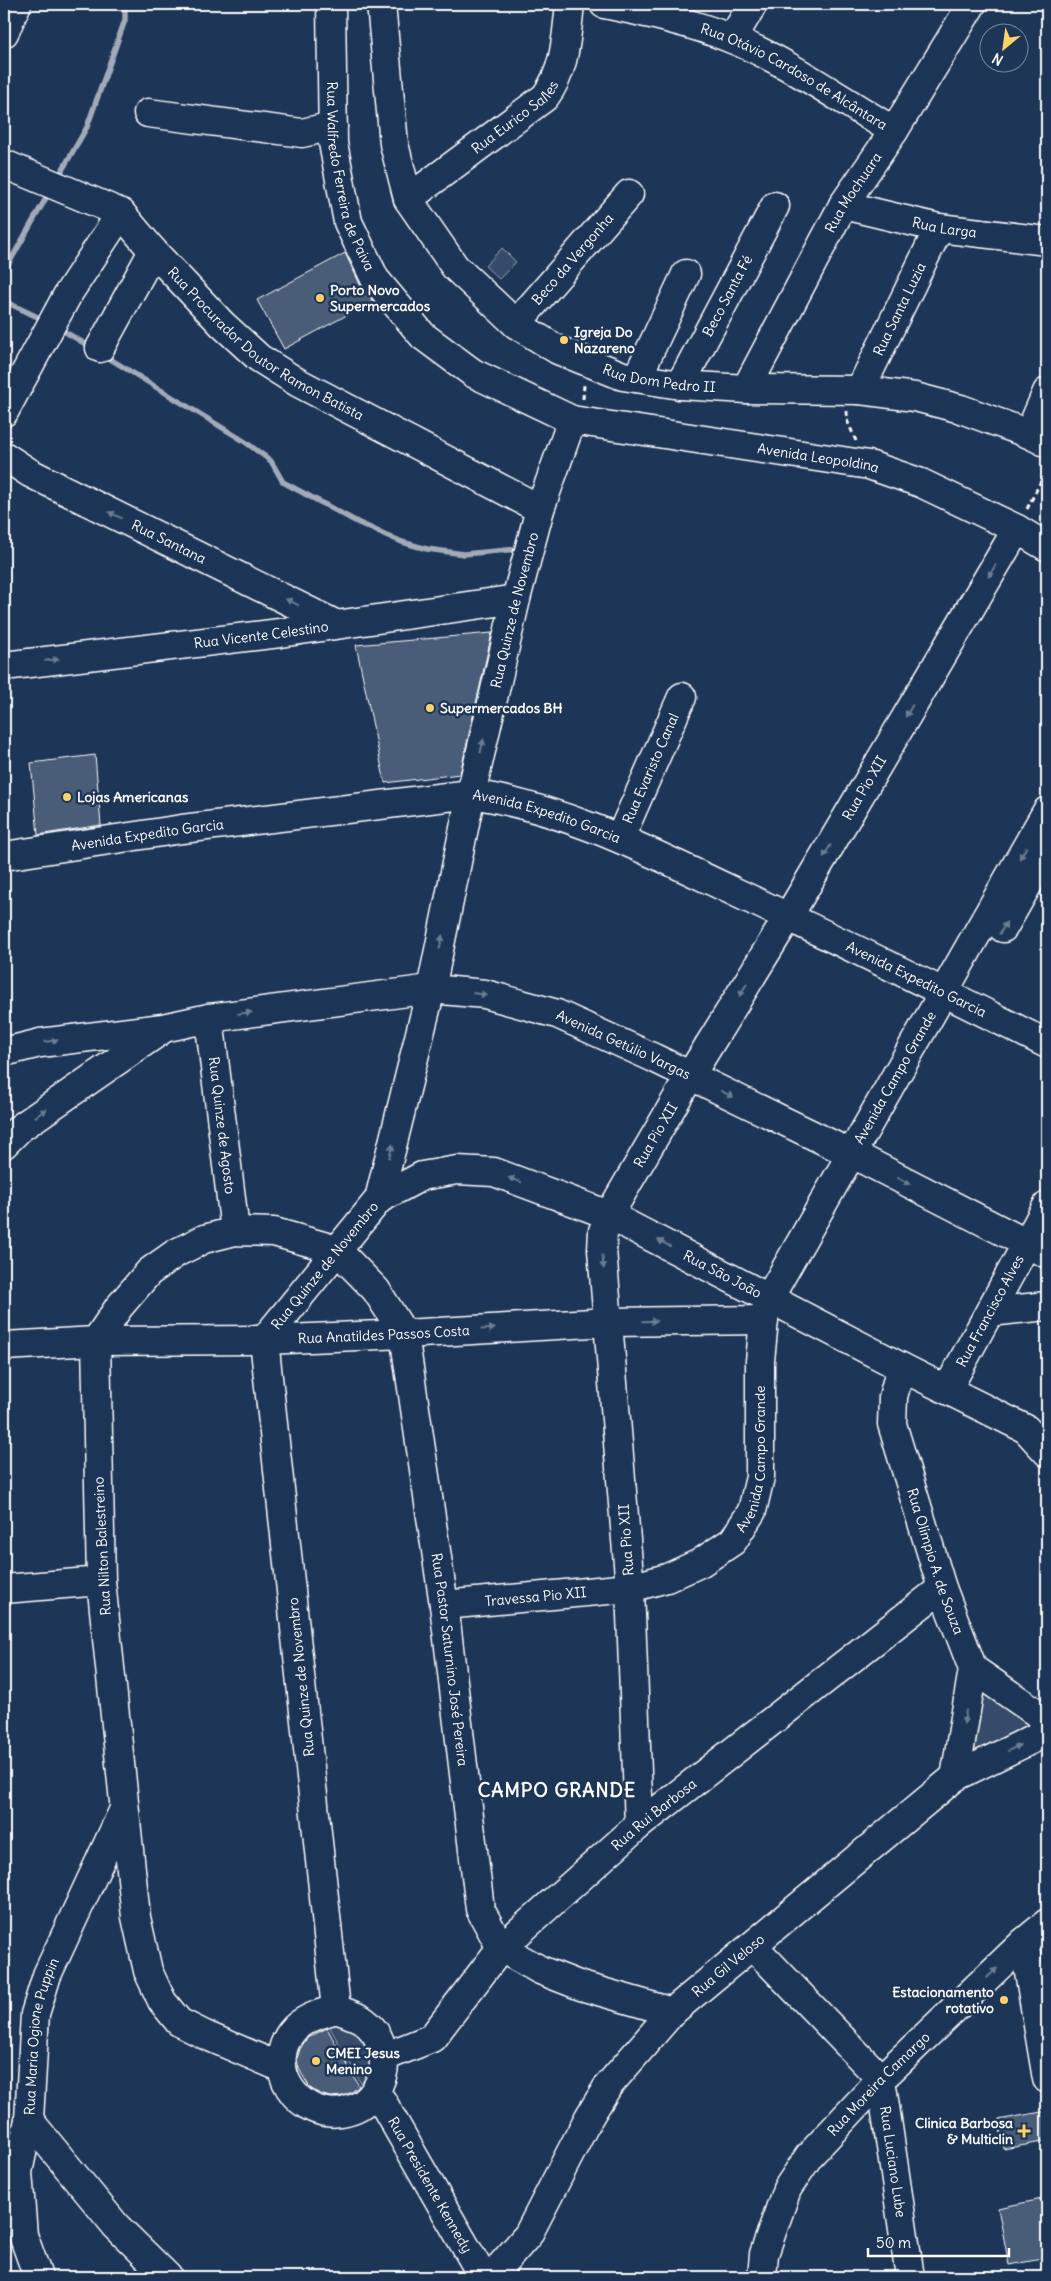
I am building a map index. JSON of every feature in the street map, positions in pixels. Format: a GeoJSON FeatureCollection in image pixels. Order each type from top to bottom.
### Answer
{"type":"FeatureCollection","features":[{"type":"Feature","properties":{"kind":"street"},"geometry":{"type":"LineString","coordinates":[[4,33],[17,4]]}},
{"type":"Feature","properties":{"kind":"street","name":"Rua Walfredo Ferreira de Paiva"},"geometry":{"type":"LineString","coordinates":[[332,4],[333,143],[348,222],[375,279],[423,336],[472,373],[576,420]]}},
{"type":"Feature","properties":{"kind":"street","name":"Rua Dom Pedro II"},"geometry":{"type":"LineString","coordinates":[[381,4],[394,144],[408,199],[455,267],[516,324],[558,350],[623,376],[680,385],[746,389],[853,390],[915,397],[962,409],[1038,439]]}},
{"type":"Feature","properties":{"kind":"street","name":"Rua Eurico Salles"},"geometry":{"type":"LineString","coordinates":[[408,199],[545,97],[556,82],[562,66],[570,4]]}},
{"type":"Feature","properties":{"kind":"street","name":"Rua Otávio Cardoso de Alcântara"},"geometry":{"type":"LineString","coordinates":[[604,4],[675,20],[732,38],[781,63],[894,131]]}},
{"type":"Feature","properties":{"kind":"street"},"geometry":{"type":"LineString","coordinates":[[732,38],[753,4]]}},
{"type":"Feature","properties":{"kind":"street","name":"Rua Mochuara"},"geometry":{"type":"LineString","coordinates":[[746,389],[843,205],[894,131],[961,8]]}},
{"type":"Feature","properties":{"kind":"street"},"geometry":{"type":"LineString","coordinates":[[148,113],[302,133],[333,126]]}},
{"type":"Feature","properties":{"kind":"street","name":"Rua Procurador Doutor Ramon Batista"},"geometry":{"type":"LineString","coordinates":[[4,164],[121,213],[152,251],[222,324],[259,358],[297,382],[540,509]]}},
{"type":"Feature","properties":{"kind":"street","name":"Beco da Vergonha"},"geometry":{"type":"LineString","coordinates":[[516,324],[629,194]]}},
{"type":"Feature","properties":{"kind":"street","name":"Rua Larga"},"geometry":{"type":"LineString","coordinates":[[843,205],[940,228],[1047,241]]}},
{"type":"Feature","properties":{"kind":"street","name":"Beco Santa Fé"},"geometry":{"type":"LineString","coordinates":[[680,385],[775,206]]}},
{"type":"Feature","properties":{"kind":"street"},"geometry":{"type":"LineString","coordinates":[[4,412],[68,294],[121,213]]}},
{"type":"Feature","properties":{"kind":"street","name":"Rua Santa Luzia"},"geometry":{"type":"LineString","coordinates":[[853,390],[940,228]]}},
{"type":"Feature","properties":{"kind":"street"},"geometry":{"type":"LineString","coordinates":[[100,348],[152,251]]}},
{"type":"Feature","properties":{"kind":"street"},"geometry":{"type":"LineString","coordinates":[[637,378],[686,274]]}},
{"type":"Feature","properties":{"kind":"street"},"geometry":{"type":"LineString","coordinates":[[1038,439],[1047,392]]}},
{"type":"Feature","properties":{"kind":"street","name":"Avenida Leopoldina"},"geometry":{"type":"LineString","coordinates":[[576,420],[869,466],[921,483],[1017,529],[1047,547]]}},
{"type":"Feature","properties":{"kind":"street","name":"Rua Quinze de Novembro"},"geometry":{"type":"LineString","coordinates":[[336,2009],[264,1340],[378,1199],[432,989],[471,794],[516,599],[540,509],[576,420]]}},
{"type":"Feature","properties":{"kind":"street","name":"Rua Santana"},"geometry":{"type":"LineString","coordinates":[[4,456],[30,473],[335,624]]}},
{"type":"Feature","properties":{"kind":"street","name":"Rua Pio XII"},"geometry":{"type":"LineString","coordinates":[[639,1825],[630,1588],[610,1322],[602,1250],[604,1231],[609,1215],[690,1076],[788,917],[1017,529]]}},
{"type":"Feature","properties":{"kind":"street","name":"Rua Vicente Celestino"},"geometry":{"type":"LineString","coordinates":[[4,666],[280,633],[516,599]]}},
{"type":"Feature","properties":{"kind":"street","name":"Rua Evaristo Canal"},"geometry":{"type":"LineString","coordinates":[[620,838],[682,697]]}},
{"type":"Feature","properties":{"kind":"street","name":"Avenida Expedito Garcia"},"geometry":{"type":"LineString","coordinates":[[4,856],[182,829],[471,794],[496,798],[550,812],[620,838],[952,996],[1047,1044]]}},
{"type":"Feature","properties":{"kind":"street","name":"Avenida Campo Grande"},"geometry":{"type":"LineString","coordinates":[[630,1588],[666,1578],[700,1563],[733,1541],[752,1511],[760,1477],[760,1361],[772,1308],[952,996],[1047,811]]}},
{"type":"Feature","properties":{"kind":"street","name":"Avenida Campo Grande"},"geometry":{"type":"LineString","coordinates":[[952,996],[1047,851]]}},
{"type":"Feature","properties":{"kind":"street","name":"Avenida Getúlio Vargas"},"geometry":{"type":"LineString","coordinates":[[4,1052],[40,1043],[163,1028],[209,1018],[432,989],[485,994],[557,1014],[858,1158],[1037,1249]]}},
{"type":"Feature","properties":{"kind":"street","name":"Rua Quinze de Agosto"},"geometry":{"type":"LineString","coordinates":[[209,1018],[235,1231]]}},
{"type":"Feature","properties":{"kind":"street"},"geometry":{"type":"LineString","coordinates":[[4,1144],[20,1128],[163,1028]]}},
{"type":"Feature","properties":{"kind":"street","name":"Rua São João"},"geometry":{"type":"LineString","coordinates":[[378,1199],[422,1176],[457,1170],[494,1172],[609,1215],[772,1308],[901,1367],[1026,1429],[1047,1452]]}},
{"type":"Feature","properties":{"kind":"street","name":"Rua Francisco Alves"},"geometry":{"type":"LineString","coordinates":[[948,1390],[990,1312],[1037,1249],[1047,1206]]}},
{"type":"Feature","properties":{"kind":"street"},"geometry":{"type":"LineString","coordinates":[[96,1341],[119,1307],[149,1272],[176,1253],[204,1239],[235,1231],[274,1232],[337,1250],[376,1290],[404,1334]]}},
{"type":"Feature","properties":{"kind":"street"},"geometry":{"type":"LineString","coordinates":[[990,1312],[1047,1306]]}},
{"type":"Feature","properties":{"kind":"street","name":"Rua Anatildes Passos Costa"},"geometry":{"type":"LineString","coordinates":[[4,1346],[96,1341],[264,1340],[404,1334],[610,1322],[772,1308]]}},
{"type":"Feature","properties":{"kind":"street","name":"Rua Pastor Saturnino José Pereira"},"geometry":{"type":"LineString","coordinates":[[404,1334],[444,1605],[480,1910],[500,1948]]}},
{"type":"Feature","properties":{"kind":"street","name":"Rua Nilton Balestreino"},"geometry":{"type":"LineString","coordinates":[[96,1341],[100,1582],[136,1917],[148,1971],[162,2002],[179,2022],[282,2068]]}},
{"type":"Feature","properties":{"kind":"street","name":"Rua Olímpio A. de Souza"},"geometry":{"type":"LineString","coordinates":[[901,1367],[893,1397],[892,1424],[942,1588],[973,1669]]}},
{"type":"Feature","properties":{"kind":"street"},"geometry":{"type":"LineString","coordinates":[[4,1589],[100,1582]]}},
{"type":"Feature","properties":{"kind":"street","name":"Travessa Pio XII"},"geometry":{"type":"LineString","coordinates":[[444,1605],[630,1588]]}},
{"type":"Feature","properties":{"kind":"street","name":"Rua Rui Barbosa"},"geometry":{"type":"LineString","coordinates":[[384,2057],[432,2038],[500,1948],[639,1825],[942,1588]]}},
{"type":"Feature","properties":{"kind":"street"},"geometry":{"type":"LineString","coordinates":[[955,1777],[973,1669],[1047,1720]]}},
{"type":"Feature","properties":{"kind":"street","name":"Rua Gil Veloso"},"geometry":{"type":"LineString","coordinates":[[491,2277],[528,2235],[589,2117],[608,2086],[672,2012],[955,1777],[1047,1732]]}},
{"type":"Feature","properties":{"kind":"street","name":"Rua Maria Ogione Puppin"},"geometry":{"type":"LineString","coordinates":[[38,2277],[23,2235],[18,2172],[29,2120],[36,2014],[47,1975],[125,1808]]}},
{"type":"Feature","properties":{"kind":"street","name":"Rua Moreira Camargo"},"geometry":{"type":"LineString","coordinates":[[762,2277],[764,2254],[787,2189],[809,2156],[881,2079],[1036,1939],[1047,1922]]}},
{"type":"Feature","properties":{"kind":"street"},"geometry":{"type":"LineString","coordinates":[[1036,1939],[1047,2079]]}},
{"type":"Feature","properties":{"kind":"street"},"geometry":{"type":"LineString","coordinates":[[753,1946],[881,2079]]}},
{"type":"Feature","properties":{"kind":"street"},"geometry":{"type":"LineString","coordinates":[[500,1948],[540,1970],[581,1986],[672,2012]]}},
{"type":"Feature","properties":{"kind":"street"},"geometry":{"type":"LineString","coordinates":[[336,2009],[361,2019],[370,2027],[380,2041],[384,2057],[384,2069],[380,2084],[374,2093],[367,2101],[351,2110],[338,2113],[320,2111],[298,2100],[287,2082],[282,2068],[287,2041],[295,2028],[322,2013],[336,2009]]}},
{"type":"Feature","properties":{"kind":"street","name":"Rua Luciano Lube"},"geometry":{"type":"LineString","coordinates":[[881,2079],[910,2277]]}},
{"type":"Feature","properties":{"kind":"street","name":"Rua Presidente Kennedy"},"geometry":{"type":"LineString","coordinates":[[374,2093],[382,2101],[483,2277]]}},
{"type":"Feature","properties":{"kind":"street"},"geometry":{"type":"LineString","coordinates":[[29,2120],[116,2226],[168,2277]]}},
{"type":"Feature","properties":{"kind":"path"},"geometry":{"type":"LineString","coordinates":[[576,420],[587,377],[602,368]]}},
{"type":"Feature","properties":{"kind":"path"},"geometry":{"type":"LineString","coordinates":[[853,390],[847,420],[869,466]]}},
{"type":"Feature","properties":{"kind":"path"},"geometry":{"type":"LineString","coordinates":[[1017,529],[1047,469]]}},
{"type":"Feature","properties":{"kind":"shaded area"},"geometry":{"type":"Polygon","coordinates":[[[502,248],[516,262],[499,279],[485,266],[502,248]]]}},
{"type":"Feature","properties":{"kind":"shaded area"},"geometry":{"type":"Polygon","coordinates":[[[973,1669],[1047,1720],[955,1777],[973,1669]]]}},
{"type":"Feature","properties":{"kind":"shaded area"},"geometry":{"type":"Polygon","coordinates":[[[323,2015],[372,2034],[368,2096],[323,2015]]]}},
{"type":"Feature","properties":{"kind":"building","name":"Porto Novo Supermercados"},"geometry":{"type":"Polygon","coordinates":[[[345,253],[361,286],[373,301],[284,349],[257,300],[345,253]]]}},
{"type":"Feature","properties":{"kind":"building","name":"Supermercados BH"},"geometry":{"type":"Polygon","coordinates":[[[492,633],[460,774],[385,783],[356,645],[492,633]]]}},
{"type":"Feature","properties":{"kind":"building","name":"Lojas Americanas"},"geometry":{"type":"Polygon","coordinates":[[[95,755],[101,825],[38,835],[31,763],[95,755]]]}},
{"type":"Feature","properties":{"kind":"building"},"geometry":{"type":"Polygon","coordinates":[[[327,2028],[359,2086],[343,2096],[330,2097],[310,2088],[299,2069],[297,2059],[300,2049],[307,2038],[327,2028]]]}},
{"type":"Feature","properties":{"kind":"building","name":"Clinica Barbosa & Multiclin"},"geometry":{"type":"Polygon","coordinates":[[[1047,2111],[1047,2141],[1004,2149],[998,2120],[1047,2111]]]}},
{"type":"Feature","properties":{"kind":"building"},"geometry":{"type":"Polygon","coordinates":[[[1047,2198],[1047,2258],[1009,2265],[998,2208],[1047,2198]]]}},
{"type":"Feature","properties":{"kind":"waterway"},"geometry":{"type":"LineString","coordinates":[[57,179],[87,127],[125,20],[125,4]]}},
{"type":"Feature","properties":{"kind":"waterway"},"geometry":{"type":"LineString","coordinates":[[4,272],[50,191]]}},
{"type":"Feature","properties":{"kind":"waterway"},"geometry":{"type":"LineString","coordinates":[[4,301],[44,320]]}},
{"type":"Feature","properties":{"kind":"waterway"},"geometry":{"type":"LineString","coordinates":[[57,327],[92,348]]}},
{"type":"Feature","properties":{"kind":"waterway"},"geometry":{"type":"LineString","coordinates":[[102,354],[244,441],[271,461],[283,482],[359,523],[402,542],[427,549],[464,554],[520,549]]}},
{"type":"Feature","properties":{"kind":"place","name":"Porto Novo Supermercados"},"geometry":{"type":"Point","coordinates":[320,298]}},
{"type":"Feature","properties":{"kind":"place","name":"Igreja Do Nazareno"},"geometry":{"type":"Point","coordinates":[564,340]}},
{"type":"Feature","properties":{"kind":"place","name":"Supermercados BH"},"geometry":{"type":"Point","coordinates":[430,708]}},
{"type":"Feature","properties":{"kind":"place","name":"Lojas Americanas"},"geometry":{"type":"Point","coordinates":[67,797]}},
{"type":"Feature","properties":{"kind":"place","name":"Estacionamento rotativo"},"geometry":{"type":"Point","coordinates":[1004,2000]}},
{"type":"Feature","properties":{"kind":"place","name":"CMEI Jesus Menino"},"geometry":{"type":"Point","coordinates":[316,2061]}},
{"type":"Feature","properties":{"kind":"place","name":"Clinica Barbosa & Multiclin"},"geometry":{"type":"Point","coordinates":[1024,2131]}},
{"type":"Feature","properties":{"kind":"district","name":"CAMPO GRANDE"},"geometry":{"type":"Point","coordinates":[557,1790]}}]}
